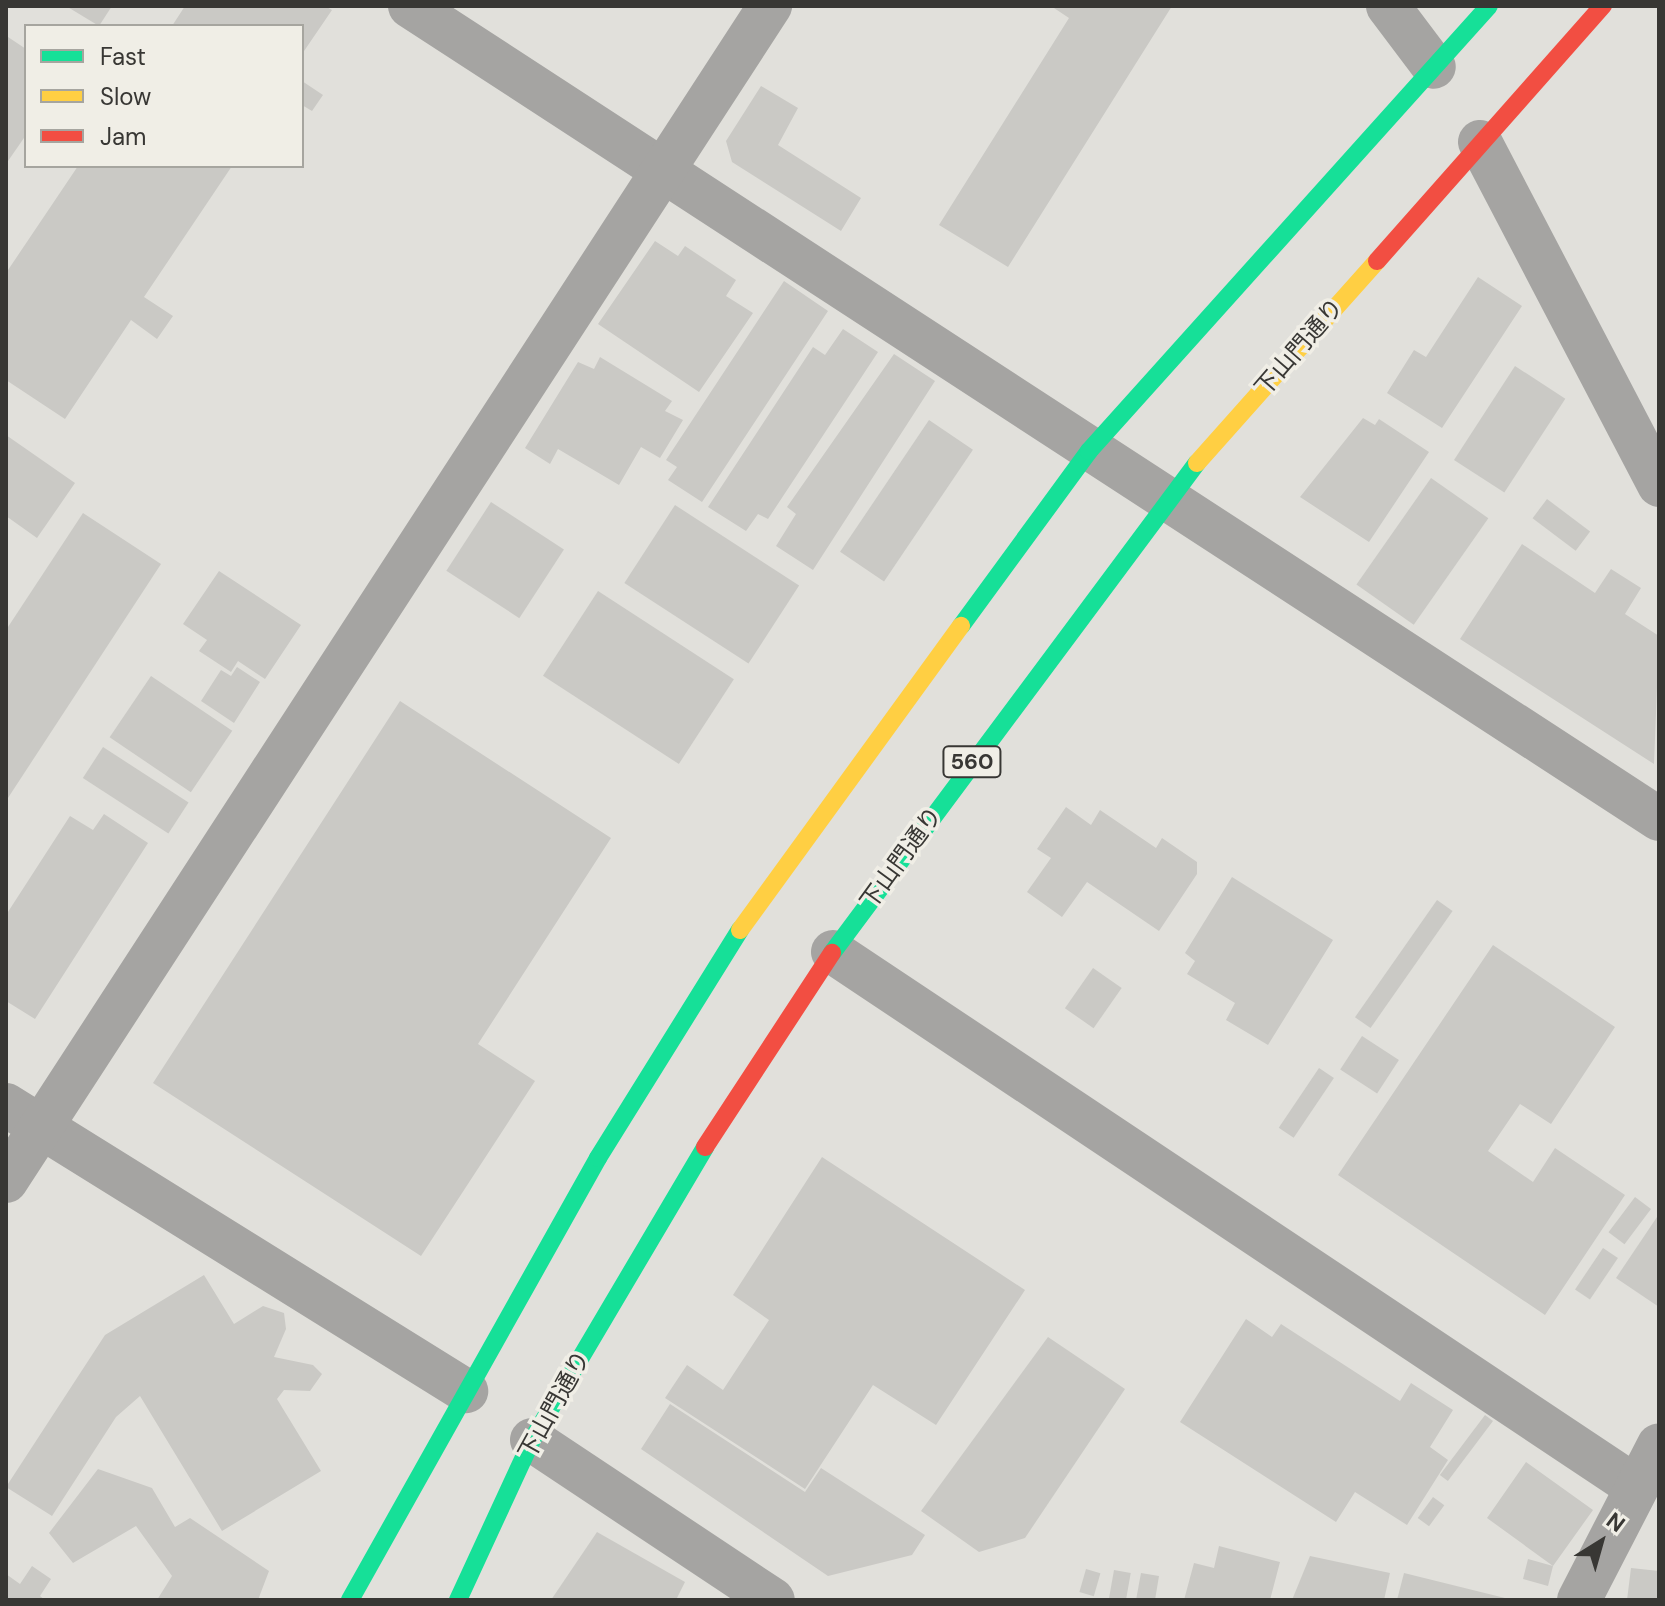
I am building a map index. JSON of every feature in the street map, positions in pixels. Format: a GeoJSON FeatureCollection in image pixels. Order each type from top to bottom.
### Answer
{"type":"FeatureCollection","features":[{"type":"Feature","properties":{"kind":"main road"},"geometry":{"type":"LineString","coordinates":[[350,1600],[598,1158],[756,905],[1089,451],[1489,6]]}},
{"type":"Feature","properties":{"kind":"main road","name":"下山門通り"},"geometry":{"type":"LineString","coordinates":[[458,1600],[532,1440],[671,1199],[833,952],[1165,499],[1603,6]]}},
{"type":"Feature","properties":{"kind":"street"},"geometry":{"type":"LineString","coordinates":[[410,6],[660,172],[1659,819]]}},
{"type":"Feature","properties":{"kind":"street"},"geometry":{"type":"LineString","coordinates":[[6,1181],[23,1117],[770,6]]}},
{"type":"Feature","properties":{"kind":"street"},"geometry":{"type":"LineString","coordinates":[[1388,6],[1434,67]]}},
{"type":"Feature","properties":{"kind":"street"},"geometry":{"type":"LineString","coordinates":[[1480,142],[1659,485]]}},
{"type":"Feature","properties":{"kind":"street"},"geometry":{"type":"LineString","coordinates":[[833,952],[1633,1485]]}},
{"type":"Feature","properties":{"kind":"street"},"geometry":{"type":"LineString","coordinates":[[23,1117],[466,1391]]}},
{"type":"Feature","properties":{"kind":"street"},"geometry":{"type":"LineString","coordinates":[[532,1440],[773,1600]]}},
{"type":"Feature","properties":{"kind":"street"},"geometry":{"type":"LineString","coordinates":[[1579,1600],[1633,1485],[1659,1445]]}},
{"type":"Feature","properties":{"kind":"building"},"geometry":{"type":"Polygon","coordinates":[[[66,6],[112,6],[100,24],[66,6]]]}},
{"type":"Feature","properties":{"kind":"building"},"geometry":{"type":"Polygon","coordinates":[[[185,6],[325,6],[332,10],[304,51],[304,24],[173,24],[185,6]]]}},
{"type":"Feature","properties":{"kind":"building"},"geometry":{"type":"Polygon","coordinates":[[[1051,6],[1172,6],[1008,267],[939,225],[1069,18],[1051,6]]]}},
{"type":"Feature","properties":{"kind":"building"},"geometry":{"type":"Polygon","coordinates":[[[8,37],[24,48],[24,138],[6,164],[8,37]]]}},
{"type":"Feature","properties":{"kind":"building"},"geometry":{"type":"Polygon","coordinates":[[[304,82],[323,95],[312,111],[304,106],[304,82]]]}},
{"type":"Feature","properties":{"kind":"building"},"geometry":{"type":"Polygon","coordinates":[[[761,86],[798,108],[778,145],[861,198],[841,231],[732,162],[726,141],[761,86]]]}},
{"type":"Feature","properties":{"kind":"building"},"geometry":{"type":"Polygon","coordinates":[[[77,168],[231,168],[144,297],[173,316],[157,339],[131,320],[65,419],[6,380],[6,273],[77,168]]]}},
{"type":"Feature","properties":{"kind":"building"},"geometry":{"type":"Polygon","coordinates":[[[655,241],[678,256],[685,246],[736,280],[726,296],[753,313],[699,392],[598,324],[655,241]]]}},
{"type":"Feature","properties":{"kind":"building"},"geometry":{"type":"Polygon","coordinates":[[[1478,277],[1522,306],[1442,428],[1387,393],[1414,350],[1426,357],[1478,277]]]}},
{"type":"Feature","properties":{"kind":"building"},"geometry":{"type":"Polygon","coordinates":[[[784,281],[828,311],[702,502],[668,480],[677,467],[666,460],[784,281]]]}},
{"type":"Feature","properties":{"kind":"building"},"geometry":{"type":"Polygon","coordinates":[[[843,329],[878,352],[768,519],[758,514],[746,531],[708,507],[813,347],[825,355],[843,329]]]}},
{"type":"Feature","properties":{"kind":"building"},"geometry":{"type":"Polygon","coordinates":[[[894,354],[935,381],[813,570],[776,546],[796,514],[787,507],[894,354]]]}},
{"type":"Feature","properties":{"kind":"building"},"geometry":{"type":"Polygon","coordinates":[[[600,357],[672,401],[665,411],[683,420],[660,458],[641,447],[619,485],[558,449],[550,464],[525,448],[578,362],[594,369],[600,357]]]}},
{"type":"Feature","properties":{"kind":"building"},"geometry":{"type":"Polygon","coordinates":[[[1515,366],[1565,399],[1504,493],[1454,460],[1515,366]]]}},
{"type":"Feature","properties":{"kind":"building"},"geometry":{"type":"Polygon","coordinates":[[[1363,418],[1375,425],[1379,419],[1429,452],[1369,542],[1300,497],[1363,418]]]}},
{"type":"Feature","properties":{"kind":"building"},"geometry":{"type":"Polygon","coordinates":[[[929,420],[973,450],[884,581],[840,552],[929,420]]]}},
{"type":"Feature","properties":{"kind":"building"},"geometry":{"type":"Polygon","coordinates":[[[6,435],[75,483],[37,538],[6,516],[6,435]]]}},
{"type":"Feature","properties":{"kind":"building"},"geometry":{"type":"Polygon","coordinates":[[[1431,478],[1488,518],[1414,625],[1356,584],[1431,478]]]}},
{"type":"Feature","properties":{"kind":"building"},"geometry":{"type":"Polygon","coordinates":[[[1547,499],[1590,531],[1576,551],[1533,518],[1547,499]]]}},
{"type":"Feature","properties":{"kind":"building"},"geometry":{"type":"Polygon","coordinates":[[[491,502],[564,549],[519,618],[446,571],[491,502]]]}},
{"type":"Feature","properties":{"kind":"building"},"geometry":{"type":"Polygon","coordinates":[[[675,505],[799,586],[748,664],[624,583],[675,505]]]}},
{"type":"Feature","properties":{"kind":"building"},"geometry":{"type":"Polygon","coordinates":[[[83,513],[161,564],[6,801],[6,630],[83,513]]]}},
{"type":"Feature","properties":{"kind":"building"},"geometry":{"type":"Polygon","coordinates":[[[1522,544],[1595,593],[1611,569],[1641,588],[1625,614],[1659,636],[1654,764],[1460,639],[1522,544]]]}},
{"type":"Feature","properties":{"kind":"building"},"geometry":{"type":"Polygon","coordinates":[[[219,571],[301,625],[265,679],[238,661],[231,672],[199,651],[207,640],[183,624],[219,571]]]}},
{"type":"Feature","properties":{"kind":"building"},"geometry":{"type":"Polygon","coordinates":[[[598,591],[734,679],[679,764],[543,676],[598,591]]]}},
{"type":"Feature","properties":{"kind":"building"},"geometry":{"type":"Polygon","coordinates":[[[237,667],[260,682],[234,723],[201,701],[221,670],[231,676],[237,667]]]}},
{"type":"Feature","properties":{"kind":"building"},"geometry":{"type":"Polygon","coordinates":[[[151,676],[232,731],[191,792],[110,737],[151,676]]]}},
{"type":"Feature","properties":{"kind":"building"},"geometry":{"type":"Polygon","coordinates":[[[400,701],[611,838],[478,1044],[535,1081],[421,1256],[153,1083],[400,701]]]}},
{"type":"Feature","properties":{"kind":"building"},"geometry":{"type":"Polygon","coordinates":[[[103,747],[189,803],[168,834],[83,778],[103,747]]]}},
{"type":"Feature","properties":{"kind":"building"},"geometry":{"type":"Polygon","coordinates":[[[1066,807],[1091,825],[1100,810],[1156,848],[1162,838],[1197,862],[1197,874],[1159,931],[1087,882],[1062,917],[1027,892],[1051,858],[1037,849],[1066,807]]]}},
{"type":"Feature","properties":{"kind":"building"},"geometry":{"type":"Polygon","coordinates":[[[104,814],[148,843],[35,1019],[6,1001],[6,915],[70,816],[93,830],[104,814]]]}},
{"type":"Feature","properties":{"kind":"building"},"geometry":{"type":"Polygon","coordinates":[[[1232,877],[1333,940],[1268,1045],[1226,1020],[1235,1003],[1187,974],[1195,961],[1185,953],[1232,877]]]}},
{"type":"Feature","properties":{"kind":"building"},"geometry":{"type":"Polygon","coordinates":[[[1437,900],[1453,911],[1371,1028],[1355,1017],[1437,900]]]}},
{"type":"Feature","properties":{"kind":"building"},"geometry":{"type":"Polygon","coordinates":[[[1493,945],[1615,1027],[1551,1124],[1520,1104],[1488,1151],[1533,1182],[1555,1148],[1625,1195],[1545,1315],[1338,1175],[1493,945]]]}},
{"type":"Feature","properties":{"kind":"building"},"geometry":{"type":"Polygon","coordinates":[[[1093,968],[1122,988],[1094,1028],[1065,1008],[1093,968]]]}},
{"type":"Feature","properties":{"kind":"building"},"geometry":{"type":"Polygon","coordinates":[[[1362,1036],[1399,1060],[1377,1094],[1340,1070],[1362,1036]]]}},
{"type":"Feature","properties":{"kind":"building"},"geometry":{"type":"Polygon","coordinates":[[[1319,1068],[1334,1078],[1294,1138],[1279,1128],[1319,1068]]]}},
{"type":"Feature","properties":{"kind":"building"},"geometry":{"type":"Polygon","coordinates":[[[822,1157],[1025,1290],[936,1425],[873,1385],[805,1489],[665,1398],[687,1365],[723,1390],[769,1320],[733,1295],[822,1157]]]}},
{"type":"Feature","properties":{"kind":"building"},"geometry":{"type":"Polygon","coordinates":[[[1635,1197],[1651,1209],[1624,1244],[1609,1232],[1635,1197]]]}},
{"type":"Feature","properties":{"kind":"building"},"geometry":{"type":"Polygon","coordinates":[[[1659,1214],[1659,1307],[1616,1278],[1659,1214]]]}},
{"type":"Feature","properties":{"kind":"building"},"geometry":{"type":"Polygon","coordinates":[[[1603,1248],[1618,1258],[1590,1300],[1575,1289],[1603,1248]]]}},
{"type":"Feature","properties":{"kind":"building"},"geometry":{"type":"Polygon","coordinates":[[[204,1275],[234,1324],[263,1306],[284,1313],[286,1329],[274,1357],[313,1365],[322,1374],[310,1391],[284,1390],[277,1399],[321,1471],[222,1531],[140,1396],[116,1417],[52,1516],[6,1487],[105,1335],[204,1275]]]}},
{"type":"Feature","properties":{"kind":"building"},"geometry":{"type":"Polygon","coordinates":[[[1246,1319],[1272,1337],[1281,1324],[1400,1401],[1411,1383],[1453,1410],[1430,1447],[1448,1460],[1407,1525],[1355,1492],[1336,1522],[1180,1422],[1246,1319]]]}},
{"type":"Feature","properties":{"kind":"building"},"geometry":{"type":"Polygon","coordinates":[[[1048,1337],[1125,1389],[1025,1538],[979,1552],[921,1511],[1048,1337]]]}},
{"type":"Feature","properties":{"kind":"building"},"geometry":{"type":"Polygon","coordinates":[[[670,1404],[805,1492],[821,1468],[925,1535],[912,1555],[828,1576],[641,1449],[670,1404]]]}},
{"type":"Feature","properties":{"kind":"building"},"geometry":{"type":"Polygon","coordinates":[[[1485,1415],[1493,1421],[1448,1481],[1440,1475],[1485,1415]]]}},
{"type":"Feature","properties":{"kind":"building"},"geometry":{"type":"Polygon","coordinates":[[[1526,1462],[1593,1510],[1553,1566],[1487,1518],[1526,1462]]]}},
{"type":"Feature","properties":{"kind":"building"},"geometry":{"type":"Polygon","coordinates":[[[98,1469],[152,1488],[175,1527],[190,1518],[269,1571],[258,1600],[157,1600],[172,1576],[136,1526],[73,1563],[49,1533],[98,1469]]]}},
{"type":"Feature","properties":{"kind":"building"},"geometry":{"type":"Polygon","coordinates":[[[1433,1497],[1444,1505],[1429,1526],[1418,1518],[1433,1497]]]}},
{"type":"Feature","properties":{"kind":"building"},"geometry":{"type":"Polygon","coordinates":[[[597,1532],[685,1582],[676,1600],[551,1600],[597,1532]]]}},
{"type":"Feature","properties":{"kind":"building"},"geometry":{"type":"Polygon","coordinates":[[[1219,1546],[1280,1562],[1270,1600],[1184,1600],[1194,1563],[1214,1568],[1219,1546]]]}},
{"type":"Feature","properties":{"kind":"building"},"geometry":{"type":"Polygon","coordinates":[[[1310,1556],[1390,1573],[1384,1600],[1292,1600],[1310,1556]]]}},
{"type":"Feature","properties":{"kind":"building"},"geometry":{"type":"Polygon","coordinates":[[[1528,1559],[1553,1566],[1548,1586],[1523,1579],[1528,1559]]]}},
{"type":"Feature","properties":{"kind":"building"},"geometry":{"type":"Polygon","coordinates":[[[32,1566],[51,1579],[40,1596],[45,1600],[6,1600],[6,1574],[20,1584],[32,1566]]]}},
{"type":"Feature","properties":{"kind":"building"},"geometry":{"type":"Polygon","coordinates":[[[1631,1568],[1659,1571],[1659,1600],[1627,1600],[1631,1568]]]}},
{"type":"Feature","properties":{"kind":"building"},"geometry":{"type":"Polygon","coordinates":[[[1086,1569],[1100,1573],[1094,1596],[1079,1592],[1086,1569]]]}},
{"type":"Feature","properties":{"kind":"building"},"geometry":{"type":"Polygon","coordinates":[[[1114,1570],[1131,1573],[1126,1600],[1109,1600],[1114,1570]]]}},
{"type":"Feature","properties":{"kind":"building"},"geometry":{"type":"Polygon","coordinates":[[[1141,1573],[1159,1576],[1155,1600],[1136,1600],[1141,1573]]]}},
{"type":"Feature","properties":{"kind":"building"},"geometry":{"type":"Polygon","coordinates":[[[1404,1573],[1509,1599],[1509,1600],[1397,1600],[1404,1573]]]}},
{"type":"Feature","properties":{"kind":"traffic: fast"},"geometry":{"type":"LineString","coordinates":[[961,626],[1089,451],[1489,6]]}},
{"type":"Feature","properties":{"kind":"traffic: fast"},"geometry":{"type":"LineString","coordinates":[[832,953],[1197,463]]}},
{"type":"Feature","properties":{"kind":"traffic: fast"},"geometry":{"type":"LineString","coordinates":[[350,1600],[598,1158],[740,930]]}},
{"type":"Feature","properties":{"kind":"traffic: fast"},"geometry":{"type":"LineString","coordinates":[[458,1600],[532,1440],[705,1147]]}},
{"type":"Feature","properties":{"kind":"traffic: slow"},"geometry":{"type":"LineString","coordinates":[[1197,463],[1377,261]]}},
{"type":"Feature","properties":{"kind":"traffic: slow"},"geometry":{"type":"LineString","coordinates":[[740,930],[961,626]]}},
{"type":"Feature","properties":{"kind":"traffic: jam"},"geometry":{"type":"LineString","coordinates":[[1377,261],[1603,6]]}},
{"type":"Feature","properties":{"kind":"traffic: jam"},"geometry":{"type":"LineString","coordinates":[[705,1147],[832,953]]}}]}
